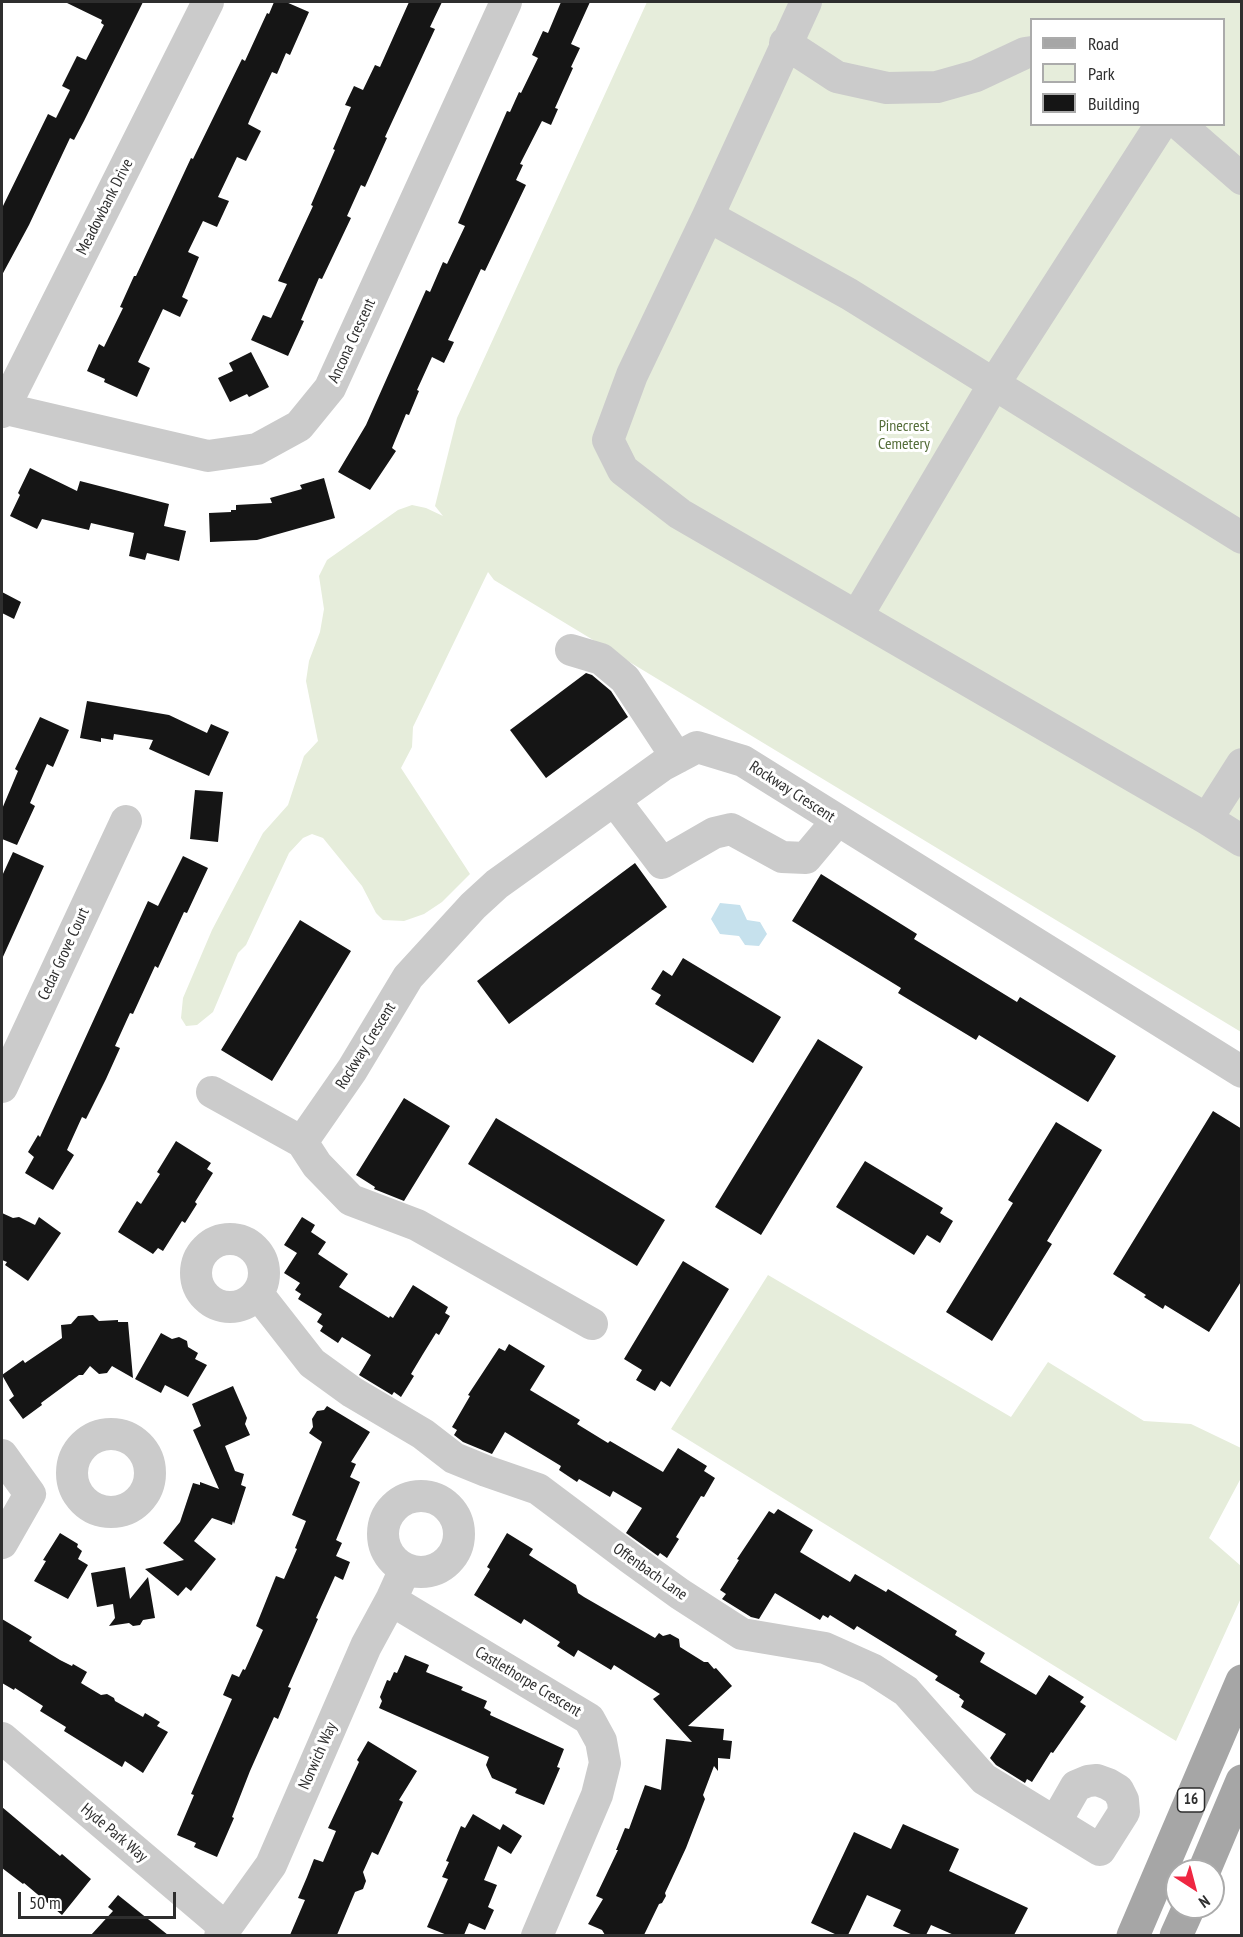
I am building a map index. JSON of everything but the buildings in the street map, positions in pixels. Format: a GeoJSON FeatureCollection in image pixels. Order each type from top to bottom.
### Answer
{"type":"FeatureCollection","features":[{"type":"Feature","properties":{"kind":"main road","name":"16"},"geometry":{"type":"LineString","coordinates":[[1133,1935],[1242,1682]]}},
{"type":"Feature","properties":{"kind":"main road","name":"16"},"geometry":{"type":"LineString","coordinates":[[1209,1859],[1242,1781]]}},
{"type":"Feature","properties":{"kind":"main road"},"geometry":{"type":"LineString","coordinates":[[1176,1935],[1183,1919]]}},
{"type":"Feature","properties":{"kind":"street","name":"Meadowbank Drive"},"geometry":{"type":"LineString","coordinates":[[2,410],[208,2]]}},
{"type":"Feature","properties":{"kind":"street","name":"Ancona Crescent"},"geometry":{"type":"LineString","coordinates":[[2,410],[208,456],[257,449],[299,426],[330,388],[506,2]]}},
{"type":"Feature","properties":{"kind":"street"},"geometry":{"type":"LineString","coordinates":[[806,2],[632,375],[608,440],[623,470],[680,514],[1242,841]]}},
{"type":"Feature","properties":{"kind":"street"},"geometry":{"type":"LineString","coordinates":[[785,43],[837,77],[888,88],[937,87],[976,76],[1025,52],[1030,52]]}},
{"type":"Feature","properties":{"kind":"street"},"geometry":{"type":"LineString","coordinates":[[857,616],[994,384],[1160,126]]}},
{"type":"Feature","properties":{"kind":"street"},"geometry":{"type":"LineString","coordinates":[[1181,126],[1242,179]]}},
{"type":"Feature","properties":{"kind":"street"},"geometry":{"type":"LineString","coordinates":[[708,216],[849,294],[1242,538]]}},
{"type":"Feature","properties":{"kind":"street"},"geometry":{"type":"LineString","coordinates":[[571,650],[601,659],[625,679],[677,758]]}},
{"type":"Feature","properties":{"kind":"street","name":"Rockway Crescent"},"geometry":{"type":"LineString","coordinates":[[302,1142],[352,1071],[408,977],[473,906],[498,884],[663,765],[697,747],[743,761],[1242,1072]]}},
{"type":"Feature","properties":{"kind":"street"},"geometry":{"type":"LineString","coordinates":[[1207,819],[1242,764]]}},
{"type":"Feature","properties":{"kind":"street"},"geometry":{"type":"LineString","coordinates":[[615,801],[662,863],[714,833],[731,829],[782,857],[806,858],[837,821]]}},
{"type":"Feature","properties":{"kind":"street","name":"Cedar Grove Court"},"geometry":{"type":"LineString","coordinates":[[2,1088],[126,821]]}},
{"type":"Feature","properties":{"kind":"street"},"geometry":{"type":"LineString","coordinates":[[212,1092],[302,1142],[317,1165],[351,1200],[417,1225],[592,1324]]}},
{"type":"Feature","properties":{"kind":"street","name":"Offenbach Lane"},"geometry":{"type":"LineString","coordinates":[[258,1294],[312,1363],[352,1392],[423,1434],[454,1458],[538,1489],[630,1558],[741,1634],[825,1648],[872,1669],[906,1691],[984,1779],[1056,1821]]}},
{"type":"Feature","properties":{"kind":"street"},"geometry":{"type":"LineString","coordinates":[[2,1455],[30,1494],[2,1543]]}},
{"type":"Feature","properties":{"kind":"street"},"geometry":{"type":"LineString","coordinates":[[436,1498],[454,1458]]}},
{"type":"Feature","properties":{"kind":"street"},"geometry":{"type":"LineString","coordinates":[[26,1489],[72,1478]]}},
{"type":"Feature","properties":{"kind":"street"},"geometry":{"type":"LineString","coordinates":[[423,1495],[436,1498],[447,1505],[459,1526],[460,1538],[457,1550],[445,1563],[429,1572],[405,1569],[394,1562],[386,1551],[382,1538],[383,1525],[389,1512],[398,1503],[410,1497],[423,1495]]}},
{"type":"Feature","properties":{"kind":"street","name":"Norwich Way"},"geometry":{"type":"LineString","coordinates":[[223,1931],[271,1865],[366,1646],[405,1569]]}},
{"type":"Feature","properties":{"kind":"street","name":"Castlethorpe Crescent"},"geometry":{"type":"LineString","coordinates":[[391,1600],[589,1719],[601,1741],[605,1763],[597,1795],[537,1935]]}},
{"type":"Feature","properties":{"kind":"street","name":"Hyde Park Way"},"geometry":{"type":"LineString","coordinates":[[2,1738],[223,1931]]}},
{"type":"Feature","properties":{"kind":"green space","name":"Pinecrest Cemetery"},"geometry":{"type":"Polygon","coordinates":[[[647,2],[1241,2],[1241,1032],[494,580],[488,572],[413,727],[412,747],[401,768],[470,874],[442,902],[424,914],[404,921],[383,920],[376,913],[362,886],[323,838],[312,834],[303,838],[289,853],[246,945],[238,953],[213,1012],[197,1025],[186,1026],[181,1018],[183,998],[212,930],[263,833],[288,805],[304,756],[318,741],[306,681],[309,661],[320,632],[324,609],[319,576],[327,560],[398,510],[412,505],[426,508],[443,516],[435,506],[457,418],[647,2]]]}},
{"type":"Feature","properties":{"kind":"green space"},"geometry":{"type":"Polygon","coordinates":[[[768,1275],[1011,1417],[1048,1362],[1144,1421],[1191,1424],[1241,1448],[1241,1478],[1209,1538],[1241,1566],[1241,1598],[1176,1741],[671,1429],[768,1275]]]}},
{"type":"Feature","properties":{"kind":"water"},"geometry":{"type":"Polygon","coordinates":[[[720,903],[740,905],[747,920],[760,922],[767,934],[759,946],[745,945],[739,936],[720,934],[711,919],[720,903]]]}}]}
